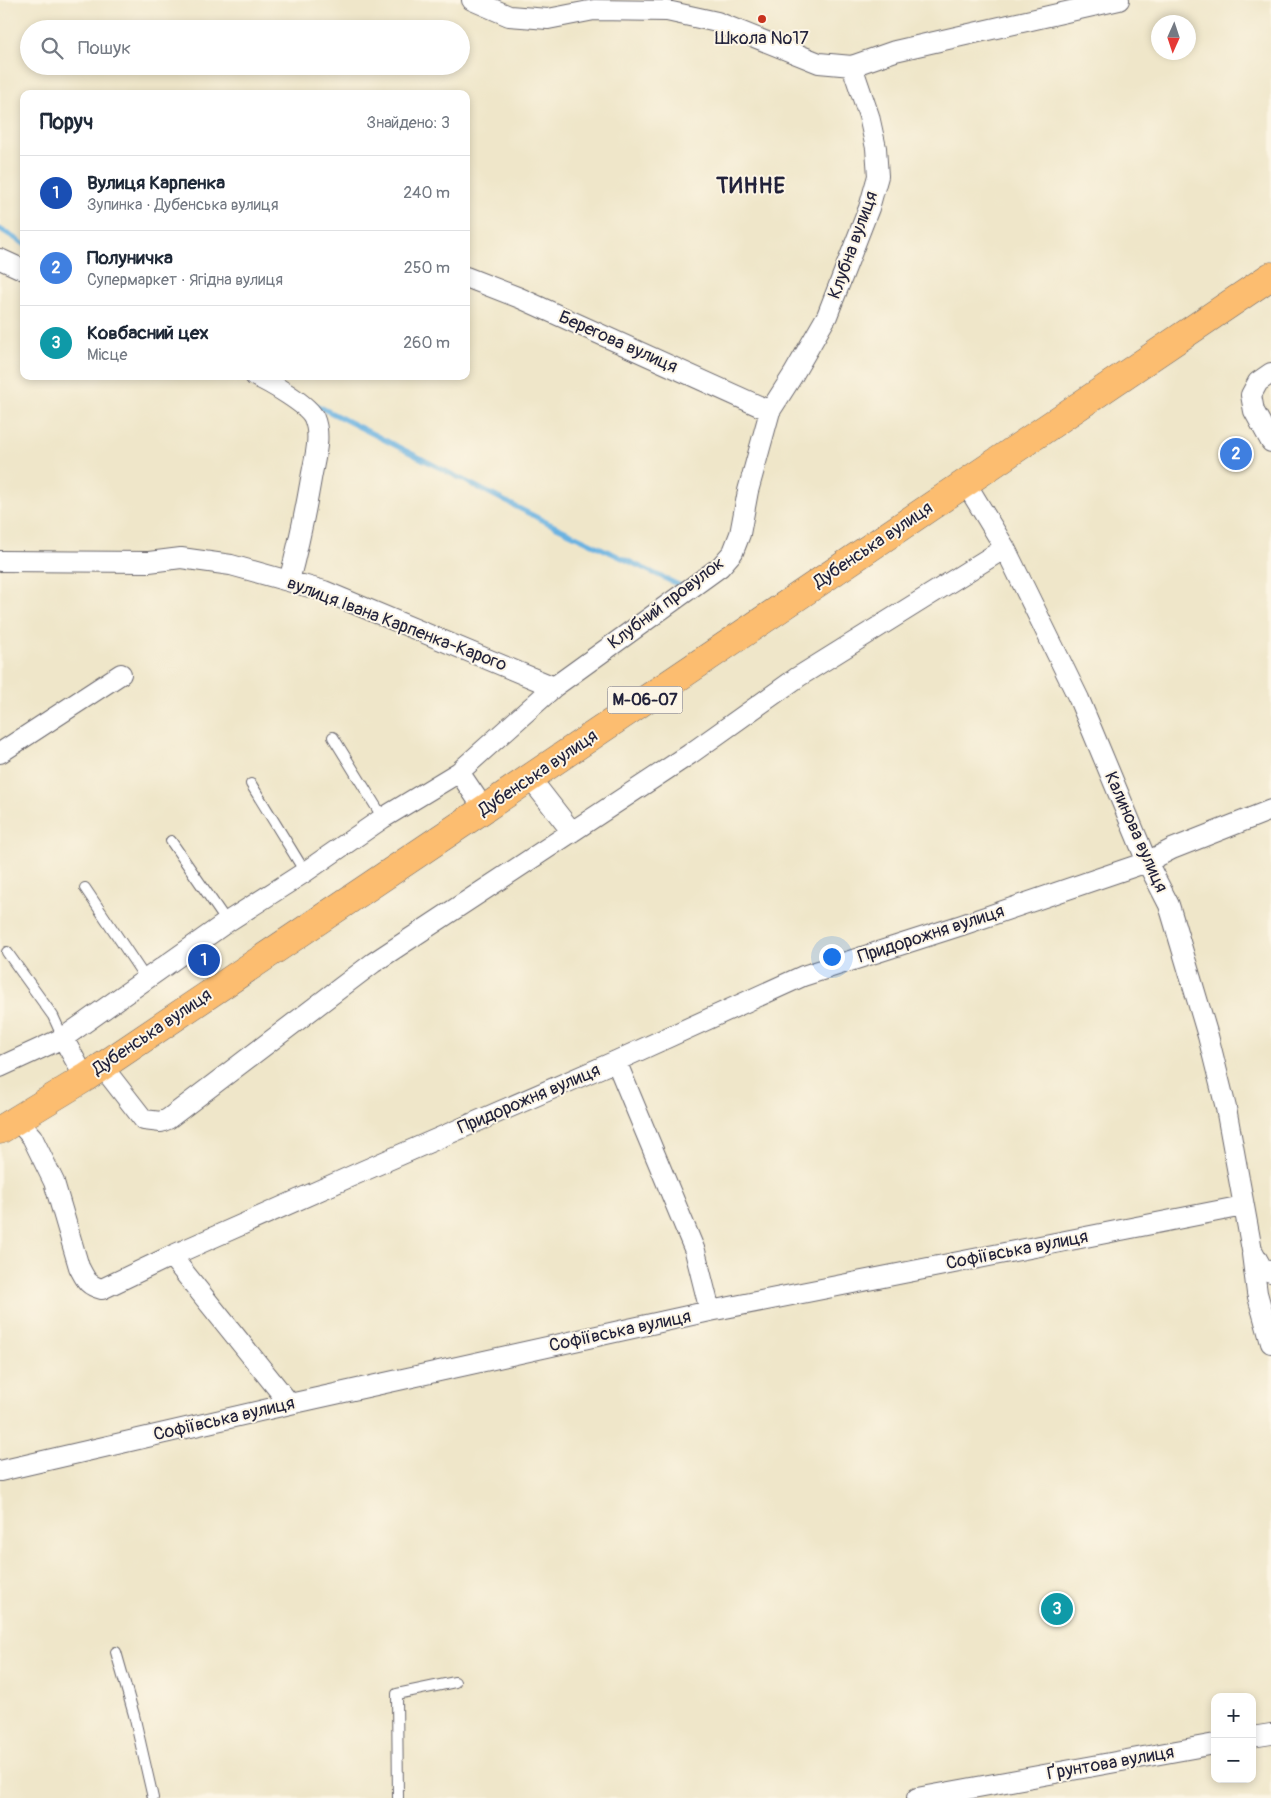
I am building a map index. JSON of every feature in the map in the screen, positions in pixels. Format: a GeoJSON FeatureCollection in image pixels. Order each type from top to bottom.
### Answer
{"type":"FeatureCollection","features":[{"type":"Feature","properties":{"kind":"main road","name":"Дубенська вулиця"},"geometry":{"type":"LineString","coordinates":[[9,1125],[94,1072],[1271,276]]}},
{"type":"Feature","properties":{"kind":"street"},"geometry":{"type":"LineString","coordinates":[[472,0],[509,16],[548,18],[594,10],[666,11],[717,22],[819,63],[852,66],[895,51],[1119,0]]}},
{"type":"Feature","properties":{"kind":"street","name":"Клубна вулиця"},"geometry":{"type":"LineString","coordinates":[[770,411],[793,375],[826,316],[869,208],[878,176],[876,148],[869,116],[852,66]]}},
{"type":"Feature","properties":{"kind":"street"},"geometry":{"type":"LineString","coordinates":[[0,258],[20,268]]}},
{"type":"Feature","properties":{"kind":"street","name":"Берегова вулиця"},"geometry":{"type":"LineString","coordinates":[[470,279],[520,298],[770,411]]}},
{"type":"Feature","properties":{"kind":"street"},"geometry":{"type":"LineString","coordinates":[[1271,373],[1258,382],[1251,395],[1254,412],[1271,442]]}},
{"type":"Feature","properties":{"kind":"street"},"geometry":{"type":"LineString","coordinates":[[263,380],[291,396],[314,417],[318,439],[302,533],[289,581]]}},
{"type":"Feature","properties":{"kind":"street","name":"Клубний провулок"},"geometry":{"type":"LineString","coordinates":[[0,1067],[63,1038],[227,922],[305,872],[383,818],[459,772],[554,686],[720,566],[733,552],[740,534],[748,491],[770,411]]}},
{"type":"Feature","properties":{"kind":"street","name":"Калинова вулиця"},"geometry":{"type":"LineString","coordinates":[[965,482],[1006,548],[1079,700],[1147,862],[1169,905],[1208,1036],[1226,1108],[1242,1206],[1252,1250],[1257,1294],[1271,1343]]}},
{"type":"Feature","properties":{"kind":"street"},"geometry":{"type":"LineString","coordinates":[[63,1038],[94,1072],[144,1120],[160,1122],[168,1119],[374,963],[690,754],[798,677],[1006,548]]}},
{"type":"Feature","properties":{"kind":"street","name":"вулиця Івана Карпенка-Карого"},"geometry":{"type":"LineString","coordinates":[[0,561],[149,562],[181,558],[231,565],[324,592],[554,686]]}},
{"type":"Feature","properties":{"kind":"street"},"geometry":{"type":"LineString","coordinates":[[0,753],[121,674]]}},
{"type":"Feature","properties":{"kind":"street"},"geometry":{"type":"LineString","coordinates":[[459,772],[484,809]]}},
{"type":"Feature","properties":{"kind":"street"},"geometry":{"type":"LineString","coordinates":[[530,778],[572,832]]}},
{"type":"Feature","properties":{"kind":"street","name":"Придорожня вулиця"},"geometry":{"type":"LineString","coordinates":[[9,1125],[32,1137],[64,1211],[79,1267],[91,1286],[102,1289],[171,1256],[616,1061],[803,976],[962,925],[1147,862],[1172,849],[1271,810]]}},
{"type":"Feature","properties":{"kind":"street"},"geometry":{"type":"LineString","coordinates":[[616,1061],[695,1251],[710,1311]]}},
{"type":"Feature","properties":{"kind":"street","name":"Софіївська вулиця"},"geometry":{"type":"LineString","coordinates":[[0,1471],[290,1404],[710,1311],[1242,1206]]}},
{"type":"Feature","properties":{"kind":"street"},"geometry":{"type":"LineString","coordinates":[[1252,1250],[1262,1268],[1271,1272]]}},
{"type":"Feature","properties":{"kind":"street"},"geometry":{"type":"LineString","coordinates":[[171,1256],[290,1404]]}},
{"type":"Feature","properties":{"kind":"street"},"geometry":{"type":"LineString","coordinates":[[1256,1736],[1271,1734]]}},
{"type":"Feature","properties":{"kind":"street","name":"Ґрунтова вулиця"},"geometry":{"type":"LineString","coordinates":[[917,1798],[1211,1745]]}},
{"type":"Feature","properties":{"kind":"lane"},"geometry":{"type":"LineString","coordinates":[[333,737],[383,818]]}},
{"type":"Feature","properties":{"kind":"lane"},"geometry":{"type":"LineString","coordinates":[[251,784],[305,872]]}},
{"type":"Feature","properties":{"kind":"lane"},"geometry":{"type":"LineString","coordinates":[[171,841],[227,922]]}},
{"type":"Feature","properties":{"kind":"lane"},"geometry":{"type":"LineString","coordinates":[[85,888],[146,979]]}},
{"type":"Feature","properties":{"kind":"lane"},"geometry":{"type":"LineString","coordinates":[[7,952],[52,1016],[63,1038]]}},
{"type":"Feature","properties":{"kind":"lane"},"geometry":{"type":"LineString","coordinates":[[116,1652],[134,1715],[153,1798]]}},
{"type":"Feature","properties":{"kind":"lane"},"geometry":{"type":"LineString","coordinates":[[398,1798],[397,1694],[455,1682]]}},
{"type":"Feature","properties":{"kind":"waterway"},"geometry":{"type":"LineString","coordinates":[[0,229],[20,242]]}},
{"type":"Feature","properties":{"kind":"waterway"},"geometry":{"type":"LineString","coordinates":[[312,403],[548,523],[681,586]]}},
{"type":"Feature","properties":{"kind":"place","name":"Школа №17"},"geometry":{"type":"Point","coordinates":[762,19]}},
{"type":"Feature","properties":{"kind":"place","name":"Полуничка"},"geometry":{"type":"Point","coordinates":[1236,454]}},
{"type":"Feature","properties":{"kind":"place","name":"Вулиця Карпенка"},"geometry":{"type":"Point","coordinates":[204,960]}},
{"type":"Feature","properties":{"kind":"place","name":"Ковбасний цех"},"geometry":{"type":"Point","coordinates":[1057,1609]}},
{"type":"Feature","properties":{"kind":"district","name":"ТИННЕ"},"geometry":{"type":"Point","coordinates":[751,186]}}]}
